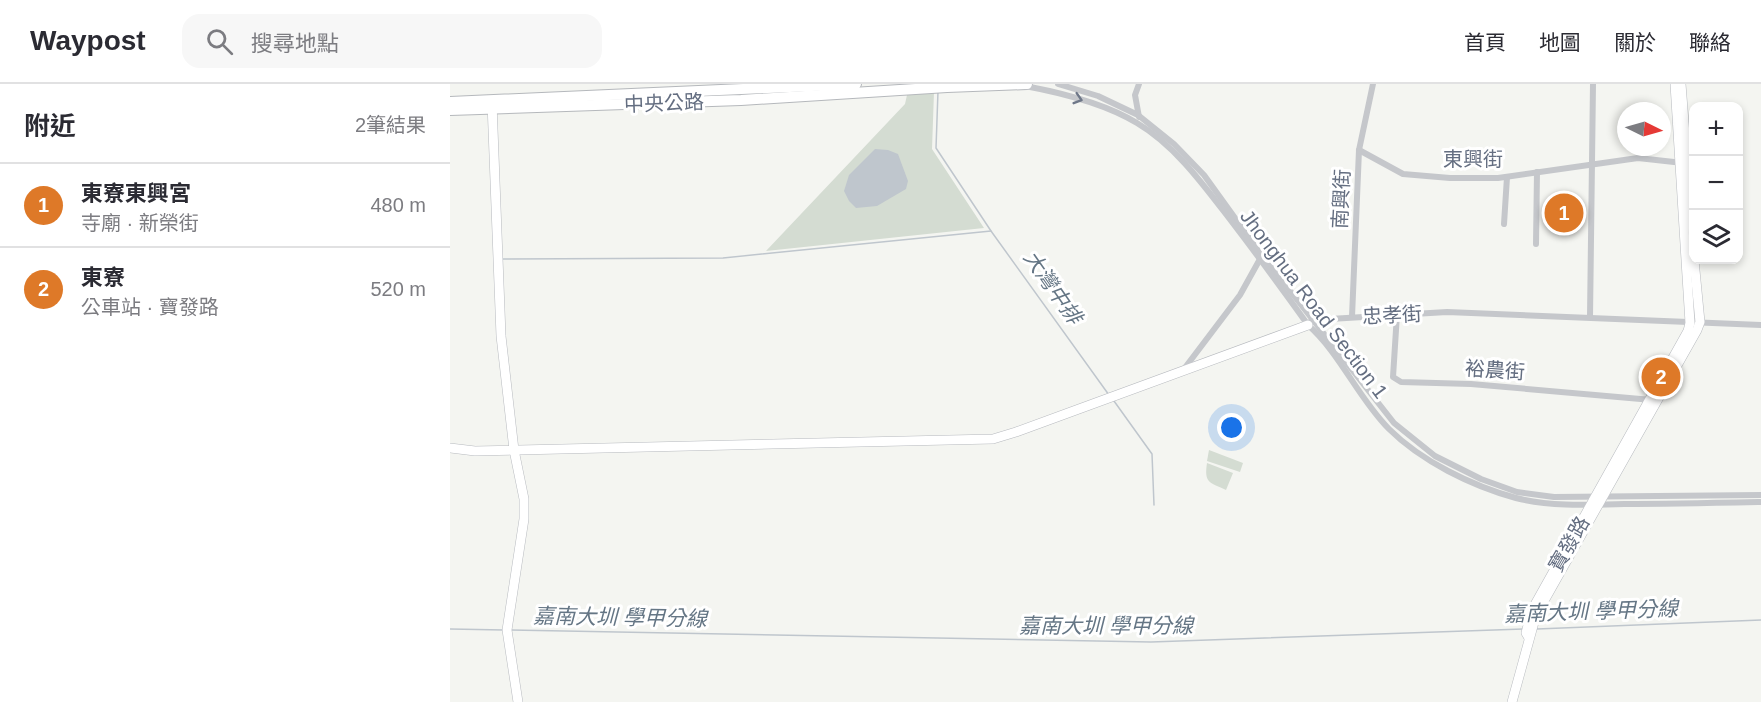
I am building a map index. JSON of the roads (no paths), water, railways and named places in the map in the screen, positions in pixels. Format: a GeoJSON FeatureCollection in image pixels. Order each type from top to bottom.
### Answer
{"type":"FeatureCollection","features":[{"type":"Feature","properties":{"kind":"main road","name":"中央公路"},"geometry":{"type":"LineString","coordinates":[[450,110],[492,105],[856,84]]}},
{"type":"Feature","properties":{"kind":"main road","name":"中央公路"},"geometry":{"type":"LineString","coordinates":[[450,102],[492,105],[741,100],[947,87],[1024,85]]}},
{"type":"Feature","properties":{"kind":"street","name":"Jhonghua Road Section 1"},"geometry":{"type":"LineString","coordinates":[[1058,84],[1098,96],[1138,115],[1173,144],[1204,175],[1310,323]]}},
{"type":"Feature","properties":{"kind":"street"},"geometry":{"type":"LineString","coordinates":[[1139,84],[1135,95],[1142,126]]}},
{"type":"Feature","properties":{"kind":"street","name":"南興街"},"geometry":{"type":"LineString","coordinates":[[1352,316],[1359,150],[1373,84]]}},
{"type":"Feature","properties":{"kind":"street"},"geometry":{"type":"LineString","coordinates":[[1590,317],[1593,84]]}},
{"type":"Feature","properties":{"kind":"street","name":"寶發路"},"geometry":{"type":"LineString","coordinates":[[1675,84],[1689,210]]}},
{"type":"Feature","properties":{"kind":"street","name":"寶發路"},"geometry":{"type":"LineString","coordinates":[[1512,702],[1536,615],[1654,400],[1688,331],[1690,323],[1681,84]]}},
{"type":"Feature","properties":{"kind":"street","name":"Jhonghua Road Section 1"},"geometry":{"type":"LineString","coordinates":[[1024,85],[1097,105],[1142,126],[1169,149],[1199,179],[1323,338],[1346,374],[1389,429],[1431,462],[1479,486],[1517,498],[1553,504],[1598,501]]}},
{"type":"Feature","properties":{"kind":"street"},"geometry":{"type":"LineString","coordinates":[[492,105],[501,336],[514,450],[524,499],[524,519],[507,620],[507,640],[518,702]]}},
{"type":"Feature","properties":{"kind":"street","name":"東興街"},"geometry":{"type":"LineString","coordinates":[[1359,150],[1403,174],[1450,178],[1507,177],[1638,158],[1683,163]]}},
{"type":"Feature","properties":{"kind":"street"},"geometry":{"type":"LineString","coordinates":[[1536,244],[1537,172]]}},
{"type":"Feature","properties":{"kind":"street"},"geometry":{"type":"LineString","coordinates":[[1504,224],[1507,177]]}},
{"type":"Feature","properties":{"kind":"street"},"geometry":{"type":"LineString","coordinates":[[1182,372],[1240,295],[1260,259]]}},
{"type":"Feature","properties":{"kind":"street","name":"寶發路"},"geometry":{"type":"LineString","coordinates":[[1654,400],[1686,352],[1700,322],[1695,264]]}},
{"type":"Feature","properties":{"kind":"street","name":"忠孝街"},"geometry":{"type":"LineString","coordinates":[[450,448],[475,451],[993,439],[1109,399],[1310,323],[1352,316],[1447,312],[1761,325]]}},
{"type":"Feature","properties":{"kind":"street","name":"裕農街"},"geometry":{"type":"LineString","coordinates":[[1397,314],[1393,377],[1401,382],[1471,384],[1654,400]]}},
{"type":"Feature","properties":{"kind":"street"},"geometry":{"type":"LineString","coordinates":[[1598,501],[1761,495]]}},
{"type":"Feature","properties":{"kind":"street"},"geometry":{"type":"LineString","coordinates":[[1598,501],[1761,502]]}},
{"type":"Feature","properties":{"kind":"waterway","name":"大灣中排"},"geometry":{"type":"LineString","coordinates":[[938,91],[936,148],[991,231],[1109,395]]}},
{"type":"Feature","properties":{"kind":"waterway"},"geometry":{"type":"LineString","coordinates":[[503,259],[723,258],[991,231]]}},
{"type":"Feature","properties":{"kind":"waterway","name":"大灣中排"},"geometry":{"type":"LineString","coordinates":[[1114,401],[1152,454],[1154,505]]}},
{"type":"Feature","properties":{"kind":"waterway","name":"嘉南大圳 學甲分線"},"geometry":{"type":"LineString","coordinates":[[1537,629],[1761,620]]}},
{"type":"Feature","properties":{"kind":"waterway","name":"嘉南大圳 學甲分線"},"geometry":{"type":"LineString","coordinates":[[450,629],[504,630]]}},
{"type":"Feature","properties":{"kind":"waterway","name":"嘉南大圳 學甲分線"},"geometry":{"type":"LineString","coordinates":[[511,630],[1151,642],[1523,629]]}},
{"type":"Feature","properties":{"kind":"place","name":"東寮東興宮"},"geometry":{"type":"Point","coordinates":[1564,213]}},
{"type":"Feature","properties":{"kind":"place","name":"東寮"},"geometry":{"type":"Point","coordinates":[1661,377]}}]}
